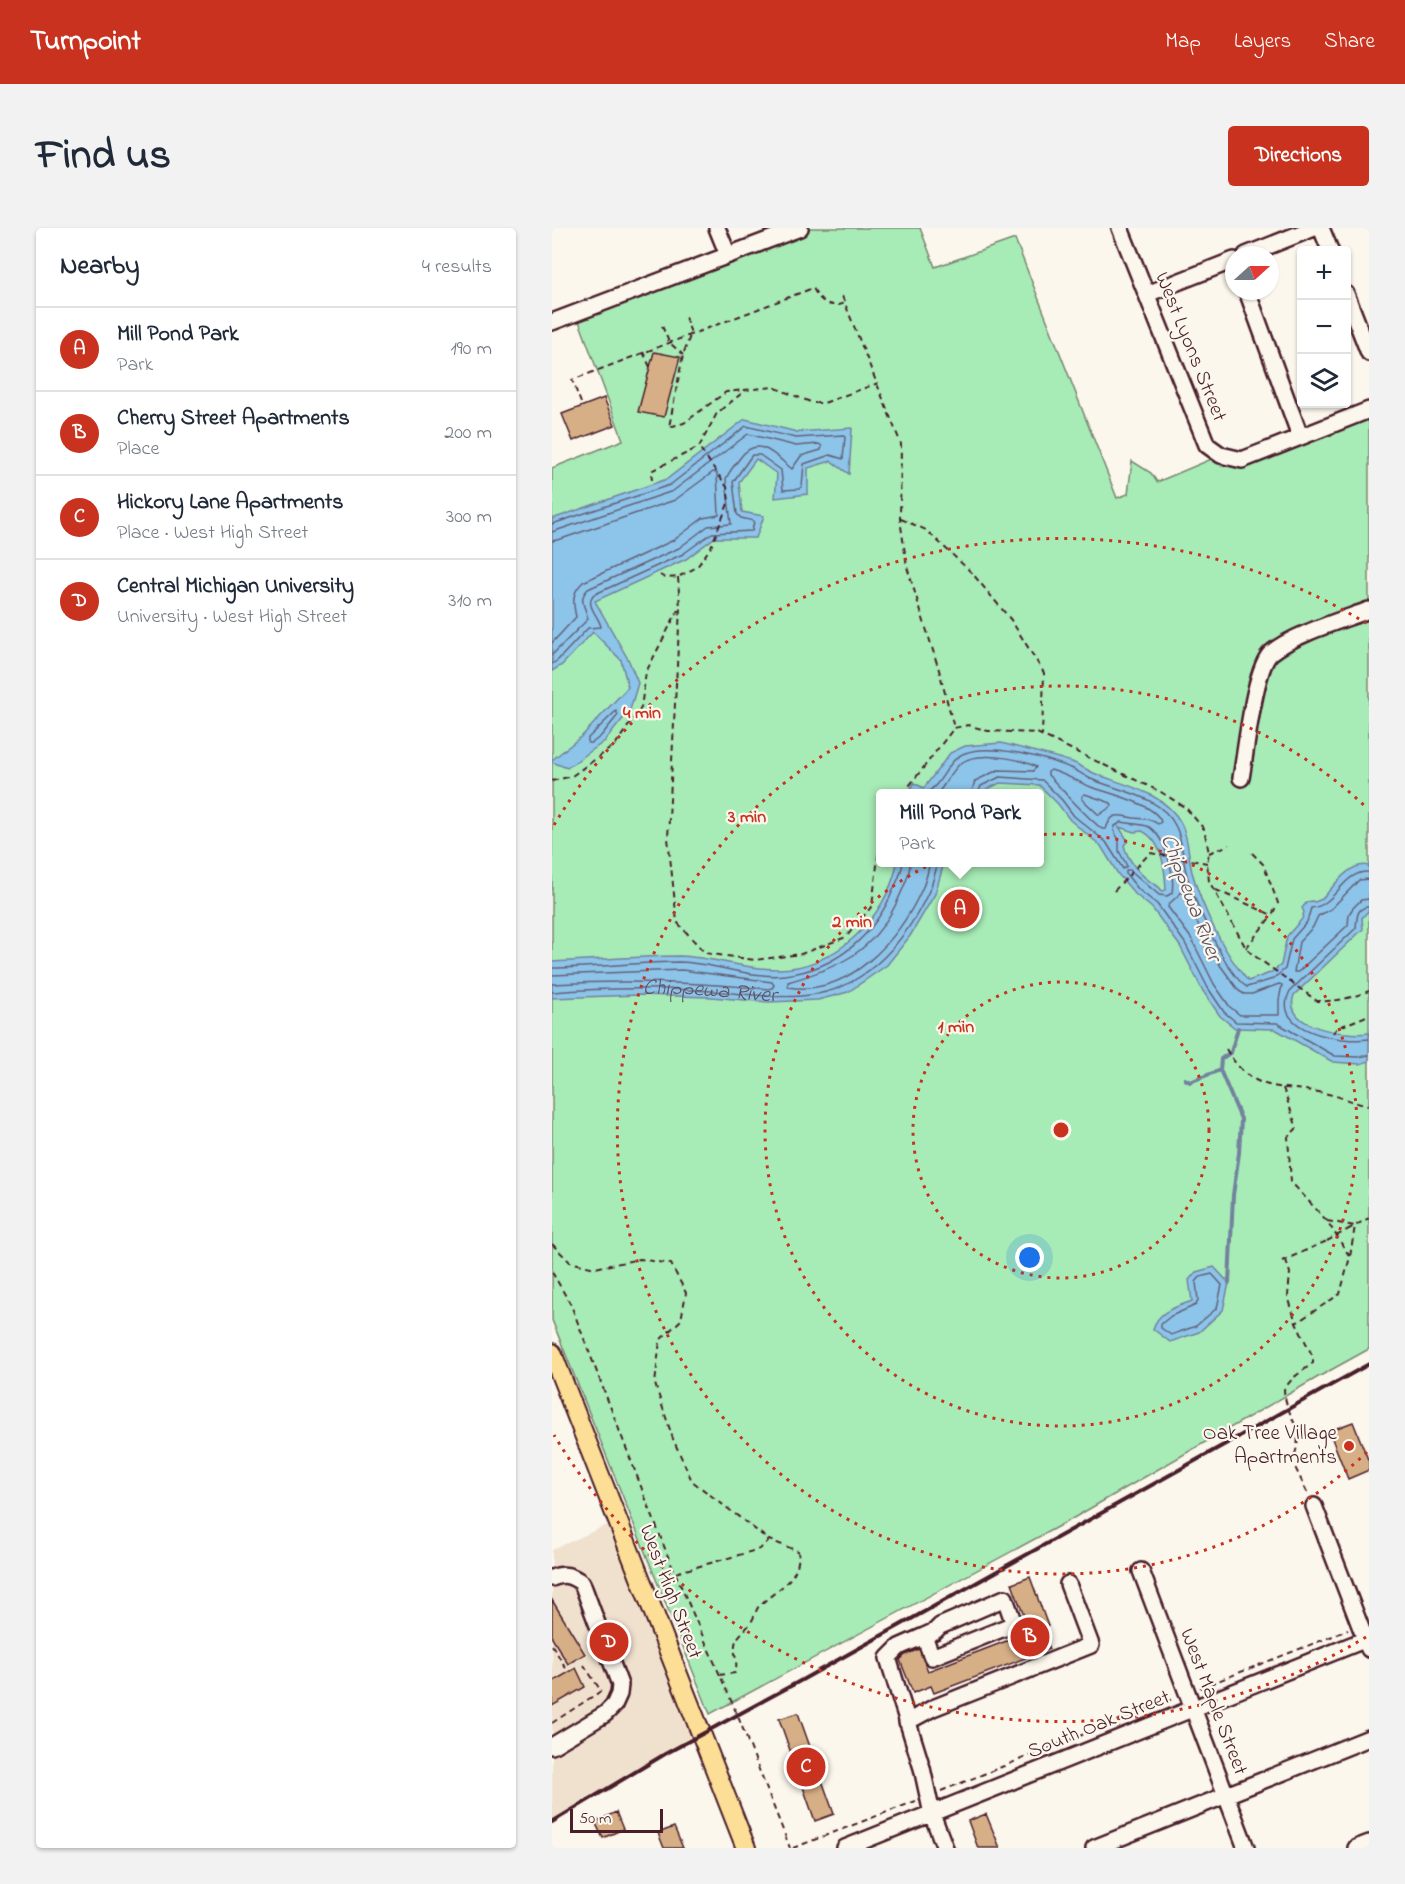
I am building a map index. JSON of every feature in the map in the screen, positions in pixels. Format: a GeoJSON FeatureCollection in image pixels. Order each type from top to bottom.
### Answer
{"type":"FeatureCollection","features":[{"type":"Feature","properties":{"kind":"main road","name":"West High Street"},"geometry":{"type":"LineString","coordinates":[[552,1353],[746,1848]]}},
{"type":"Feature","properties":{"kind":"street"},"geometry":{"type":"LineString","coordinates":[[717,228],[728,255]]}},
{"type":"Feature","properties":{"kind":"street"},"geometry":{"type":"LineString","coordinates":[[552,322],[800,228]]}},
{"type":"Feature","properties":{"kind":"street","name":"West Lyons Street"},"geometry":{"type":"LineString","coordinates":[[1120,228],[1207,445],[1221,455],[1242,460],[1300,436]]}},
{"type":"Feature","properties":{"kind":"street"},"geometry":{"type":"LineString","coordinates":[[1269,246],[1314,228]]}},
{"type":"Feature","properties":{"kind":"street"},"geometry":{"type":"LineString","coordinates":[[1321,228],[1328,246]]}},
{"type":"Feature","properties":{"kind":"street"},"geometry":{"type":"LineString","coordinates":[[1146,294],[1225,263]]}},
{"type":"Feature","properties":{"kind":"street"},"geometry":{"type":"LineString","coordinates":[[1249,300],[1300,436],[1369,410]]}},
{"type":"Feature","properties":{"kind":"street"},"geometry":{"type":"LineString","coordinates":[[1349,300],[1369,353]]}},
{"type":"Feature","properties":{"kind":"street"},"geometry":{"type":"LineString","coordinates":[[1241,778],[1258,678],[1269,655],[1285,643],[1369,610]]}},
{"type":"Feature","properties":{"kind":"street"},"geometry":{"type":"LineString","coordinates":[[1314,1506],[1368,1642]]}},
{"type":"Feature","properties":{"kind":"street","name":"West Maple Street"},"geometry":{"type":"LineString","coordinates":[[1141,1571],[1245,1848]]}},
{"type":"Feature","properties":{"kind":"street"},"geometry":{"type":"LineString","coordinates":[[552,1578],[561,1574],[574,1577],[582,1583],[620,1684],[614,1705],[605,1714],[552,1746]]}},
{"type":"Feature","properties":{"kind":"street"},"geometry":{"type":"LineString","coordinates":[[907,1722],[933,1708],[1091,1645],[1068,1584]]}},
{"type":"Feature","properties":{"kind":"street"},"geometry":{"type":"LineString","coordinates":[[924,1636],[932,1657],[1014,1623],[1005,1598],[940,1626],[935,1631],[899,1647],[888,1658],[922,1768],[932,1815],[945,1848]]}},
{"type":"Feature","properties":{"kind":"street","name":"South Oak Street"},"geometry":{"type":"LineString","coordinates":[[848,1847],[1368,1642]]}},
{"type":"Feature","properties":{"kind":"street"},"geometry":{"type":"LineString","coordinates":[[1094,1848],[1369,1738]]}},
{"type":"Feature","properties":{"kind":"street"},"geometry":{"type":"LineString","coordinates":[[1356,1848],[1369,1843]]}},
{"type":"Feature","properties":{"kind":"path"},"geometry":{"type":"LineString","coordinates":[[581,403],[572,380],[691,333],[813,288],[818,297],[830,306],[845,303]]}},
{"type":"Feature","properties":{"kind":"path"},"geometry":{"type":"LineString","coordinates":[[842,296],[901,444],[900,519],[907,567],[939,670],[954,728]]}},
{"type":"Feature","properties":{"kind":"path"},"geometry":{"type":"LineString","coordinates":[[685,317],[691,333],[683,355],[669,427],[684,423],[726,392],[773,387],[813,403],[824,403],[878,383]]}},
{"type":"Feature","properties":{"kind":"path"},"geometry":{"type":"LineString","coordinates":[[662,326],[669,342],[683,355]]}},
{"type":"Feature","properties":{"kind":"path"},"geometry":{"type":"LineString","coordinates":[[643,352],[650,368]]}},
{"type":"Feature","properties":{"kind":"path"},"geometry":{"type":"LineString","coordinates":[[651,480],[651,471],[699,447],[717,413],[748,389]]}},
{"type":"Feature","properties":{"kind":"path"},"geometry":{"type":"LineString","coordinates":[[660,575],[665,578],[678,577],[697,567],[711,547],[729,501],[727,487],[699,447]]}},
{"type":"Feature","properties":{"kind":"path"},"geometry":{"type":"LineString","coordinates":[[900,519],[926,530],[972,573],[1011,620],[1044,674],[1042,736]]}},
{"type":"Feature","properties":{"kind":"path"},"geometry":{"type":"LineString","coordinates":[[678,577],[680,608],[668,838],[677,922],[705,953],[755,960],[801,954],[846,937],[872,906],[877,867]]}},
{"type":"Feature","properties":{"kind":"path"},"geometry":{"type":"LineString","coordinates":[[552,781],[572,776],[615,745],[641,708],[646,672],[680,608]]}},
{"type":"Feature","properties":{"kind":"path"},"geometry":{"type":"LineString","coordinates":[[907,789],[954,728],[968,725],[988,731],[1036,733],[1161,792],[1186,808],[1204,829],[1209,854],[1207,863],[1209,881],[1246,948],[1252,954],[1317,1001],[1329,1002],[1350,998],[1369,991]]}},
{"type":"Feature","properties":{"kind":"path"},"geometry":{"type":"LineString","coordinates":[[1209,854],[1228,845]]}},
{"type":"Feature","properties":{"kind":"path"},"geometry":{"type":"LineString","coordinates":[[1114,891],[1150,853],[1207,863]]}},
{"type":"Feature","properties":{"kind":"path"},"geometry":{"type":"LineString","coordinates":[[1246,948],[1272,915],[1278,903],[1263,864],[1252,853]]}},
{"type":"Feature","properties":{"kind":"path"},"geometry":{"type":"LineString","coordinates":[[1215,890],[1272,915]]}},
{"type":"Feature","properties":{"kind":"path"},"geometry":{"type":"LineString","coordinates":[[1333,1032],[1337,1028],[1369,1015]]}},
{"type":"Feature","properties":{"kind":"path"},"geometry":{"type":"LineString","coordinates":[[1226,1049],[1237,1068],[1261,1083],[1324,1093],[1369,1106]]}},
{"type":"Feature","properties":{"kind":"path"},"geometry":{"type":"LineString","coordinates":[[1283,1088],[1298,1128],[1288,1137],[1291,1182],[1327,1221],[1350,1257]]}},
{"type":"Feature","properties":{"kind":"path"},"geometry":{"type":"LineString","coordinates":[[1314,1506],[1292,1461],[1296,1453],[1298,1436],[1294,1419],[1284,1399],[1284,1389],[1293,1378],[1313,1363],[1313,1357],[1296,1323],[1288,1296],[1290,1273],[1284,1261],[1369,1218]]}},
{"type":"Feature","properties":{"kind":"path"},"geometry":{"type":"LineString","coordinates":[[1327,1221],[1355,1226]]}},
{"type":"Feature","properties":{"kind":"path"},"geometry":{"type":"LineString","coordinates":[[1296,1323],[1340,1294],[1355,1226]]}},
{"type":"Feature","properties":{"kind":"path"},"geometry":{"type":"LineString","coordinates":[[552,1244],[570,1262],[595,1268],[640,1259],[671,1264],[686,1293],[681,1320],[660,1340],[655,1384],[673,1439],[692,1481],[769,1540],[798,1551],[800,1561],[795,1572],[776,1593],[758,1607],[751,1622],[736,1640],[737,1668],[735,1673],[719,1675]]}},
{"type":"Feature","properties":{"kind":"path"},"geometry":{"type":"LineString","coordinates":[[552,1272],[571,1305],[675,1573],[737,1714],[791,1848],[1360,1625]]}},
{"type":"Feature","properties":{"kind":"path"},"geometry":{"type":"LineString","coordinates":[[675,1573],[760,1549],[769,1540]]}},
{"type":"Feature","properties":{"kind":"path"},"geometry":{"type":"LineString","coordinates":[[552,1645],[567,1670]]}},
{"type":"Feature","properties":{"kind":"path"},"geometry":{"type":"LineString","coordinates":[[552,1723],[602,1691],[584,1665]]}},
{"type":"Feature","properties":{"kind":"shaded area"},"geometry":{"type":"Polygon","coordinates":[[[618,1520],[701,1734],[552,1824],[552,1550],[618,1520]]]}},
{"type":"Feature","properties":{"kind":"green space"},"geometry":{"type":"Polygon","coordinates":[[[800,228],[920,228],[935,267],[1015,239],[1117,498],[1128,494],[1132,461],[1151,473],[1157,482],[1221,455],[1242,460],[1369,410],[1369,1349],[1070,1520],[710,1714],[552,1320],[552,468],[623,440],[576,313],[800,228]]]}},
{"type":"Feature","properties":{"kind":"water"},"geometry":{"type":"Polygon","coordinates":[[[745,419],[797,432],[852,428],[849,474],[831,461],[808,468],[808,494],[775,498],[777,474],[756,459],[739,482],[742,512],[764,516],[756,538],[714,538],[686,559],[595,601],[629,661],[638,683],[630,710],[605,741],[567,768],[552,762],[583,735],[628,687],[621,660],[593,632],[562,665],[552,671],[552,519],[667,479],[745,419]]]}},
{"type":"Feature","properties":{"kind":"water","name":"Chippewa River"},"geometry":{"type":"Polygon","coordinates":[[[1001,743],[1075,763],[1096,774],[1143,791],[1165,804],[1184,829],[1192,872],[1208,915],[1222,944],[1248,981],[1270,973],[1281,965],[1287,936],[1302,919],[1304,912],[1302,908],[1307,902],[1322,899],[1355,867],[1369,866],[1369,910],[1362,918],[1363,929],[1294,995],[1293,1007],[1298,1016],[1319,1028],[1346,1033],[1369,1033],[1369,1061],[1360,1064],[1333,1062],[1275,1029],[1235,1028],[1220,1016],[1203,991],[1180,946],[1152,908],[1135,894],[1118,874],[1101,846],[1070,820],[1039,785],[1000,783],[987,789],[910,789],[914,783],[924,788],[950,753],[965,746],[1001,743]],[[1119,827],[1128,841],[1124,845],[1134,866],[1162,891],[1166,890],[1164,865],[1159,849],[1142,831],[1134,832],[1119,827]]]}},
{"type":"Feature","properties":{"kind":"water","name":"Chippewa River"},"geometry":{"type":"Polygon","coordinates":[[[896,867],[943,867],[935,894],[910,936],[887,965],[848,992],[818,1000],[768,1002],[711,997],[639,995],[552,998],[552,962],[680,956],[776,969],[797,967],[818,961],[854,937],[870,921],[891,883],[896,867]]]}},
{"type":"Feature","properties":{"kind":"water"},"geometry":{"type":"Polygon","coordinates":[[[1214,1267],[1229,1283],[1223,1310],[1199,1332],[1170,1342],[1153,1329],[1163,1314],[1192,1301],[1189,1280],[1196,1272],[1214,1267]]]}},
{"type":"Feature","properties":{"kind":"building"},"geometry":{"type":"Polygon","coordinates":[[[654,352],[680,357],[664,417],[638,412],[654,352]]]}},
{"type":"Feature","properties":{"kind":"building"},"geometry":{"type":"Polygon","coordinates":[[[604,398],[615,425],[573,441],[562,414],[604,398]]]}},
{"type":"Feature","properties":{"kind":"building","name":"Oak Tree Village Apartments"},"geometry":{"type":"Polygon","coordinates":[[[1353,1422],[1369,1462],[1369,1470],[1348,1479],[1329,1431],[1353,1422]]]}},
{"type":"Feature","properties":{"kind":"building"},"geometry":{"type":"Polygon","coordinates":[[[1030,1577],[1048,1626],[1041,1629],[1049,1649],[934,1693],[931,1686],[913,1693],[900,1660],[905,1655],[919,1649],[928,1671],[1030,1632],[1012,1584],[1030,1577]]]}},
{"type":"Feature","properties":{"kind":"building"},"geometry":{"type":"Polygon","coordinates":[[[552,1600],[585,1654],[568,1664],[552,1638],[552,1600]]]}},
{"type":"Feature","properties":{"kind":"building"},"geometry":{"type":"Polygon","coordinates":[[[576,1668],[585,1687],[552,1706],[552,1682],[576,1668]]]}},
{"type":"Feature","properties":{"kind":"building"},"geometry":{"type":"Polygon","coordinates":[[[798,1713],[834,1814],[815,1821],[779,1719],[798,1713]]]}},
{"type":"Feature","properties":{"kind":"building"},"geometry":{"type":"Polygon","coordinates":[[[616,1812],[623,1829],[603,1838],[595,1822],[616,1812]]]}},
{"type":"Feature","properties":{"kind":"building"},"geometry":{"type":"Polygon","coordinates":[[[986,1814],[1000,1848],[978,1848],[968,1821],[986,1814]]]}},
{"type":"Feature","properties":{"kind":"building"},"geometry":{"type":"Polygon","coordinates":[[[674,1827],[683,1848],[664,1848],[658,1833],[674,1827]]]}},
{"type":"Feature","properties":{"kind":"waterway"},"geometry":{"type":"LineString","coordinates":[[1185,1079],[1190,1082],[1220,1070],[1221,1059],[1231,1052],[1238,1028]]}},
{"type":"Feature","properties":{"kind":"waterway"},"geometry":{"type":"LineString","coordinates":[[1220,1070],[1241,1119],[1233,1195],[1229,1283]]}},
{"type":"Feature","properties":{"kind":"railway"},"geometry":{"type":"LineString","coordinates":[[552,1822],[665,1754],[1369,1364]]}},
{"type":"Feature","properties":{"kind":"place","name":"Mill Pond Park"},"geometry":{"type":"Point","coordinates":[960,909]}},
{"type":"Feature","properties":{"kind":"place","name":"Oak Tree Village Apartments"},"geometry":{"type":"Point","coordinates":[1349,1446]}},
{"type":"Feature","properties":{"kind":"place","name":"Cherry Street Apartments"},"geometry":{"type":"Point","coordinates":[1030,1637]}},
{"type":"Feature","properties":{"kind":"place","name":"Central Michigan University"},"geometry":{"type":"Point","coordinates":[609,1642]}},
{"type":"Feature","properties":{"kind":"place","name":"Hickory Lane Apartments"},"geometry":{"type":"Point","coordinates":[806,1767]}}]}
